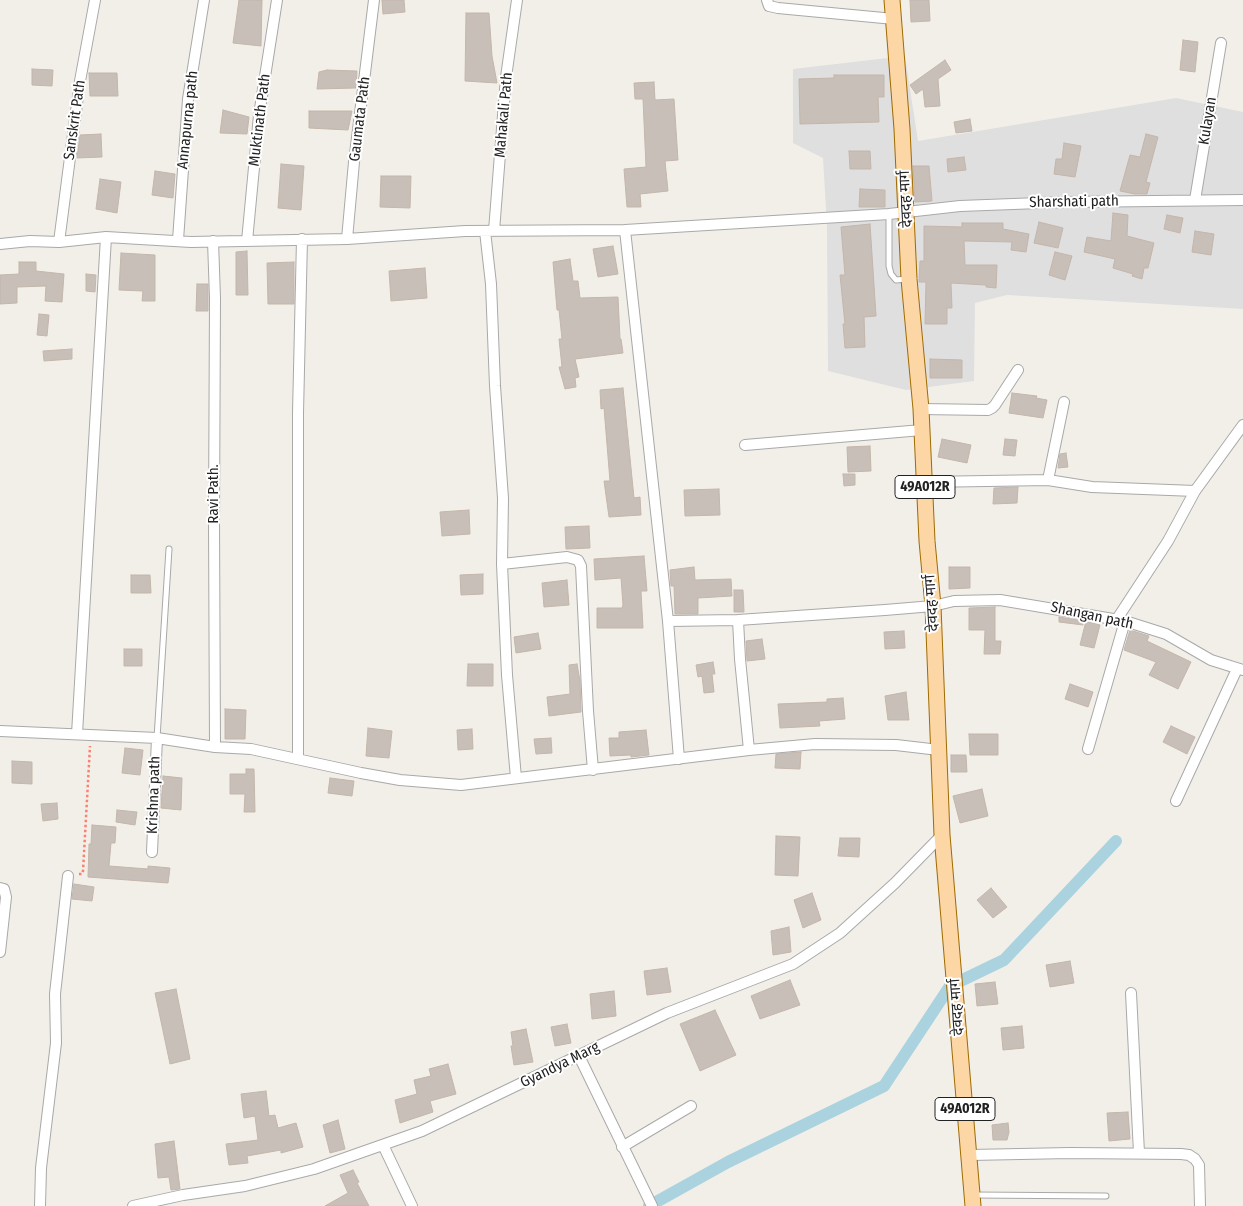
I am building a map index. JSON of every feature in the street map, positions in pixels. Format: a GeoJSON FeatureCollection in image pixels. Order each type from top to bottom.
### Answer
{"type":"FeatureCollection","features":[{"type":"Feature","properties":{"kind":"main road","name":"देवदह मार्ग"},"geometry":{"type":"LineString","coordinates":[[892,0],[902,129],[910,279],[921,409],[927,541],[933,606],[942,835],[970,1155],[972,1201]]}},
{"type":"Feature","properties":{"kind":"street","name":"Sanskrit Path"},"geometry":{"type":"LineString","coordinates":[[59,242],[80,81],[95,0]]}},
{"type":"Feature","properties":{"kind":"street","name":"Annapurna path"},"geometry":{"type":"LineString","coordinates":[[178,240],[188,99],[204,0]]}},
{"type":"Feature","properties":{"kind":"street","name":"Muktinath Path"},"geometry":{"type":"LineString","coordinates":[[247,240],[259,116],[277,0]]}},
{"type":"Feature","properties":{"kind":"street","name":"Gaumata Path"},"geometry":{"type":"LineString","coordinates":[[348,239],[354,162],[374,0]]}},
{"type":"Feature","properties":{"kind":"street","name":"Mahakali Path"},"geometry":{"type":"LineString","coordinates":[[516,778],[507,675],[502,564],[503,498],[495,386],[490,231],[506,77],[517,0]]}},
{"type":"Feature","properties":{"kind":"street"},"geometry":{"type":"LineString","coordinates":[[766,0],[769,6],[778,8],[894,19]]}},
{"type":"Feature","properties":{"kind":"street","name":"Kulayan"},"geometry":{"type":"LineString","coordinates":[[1195,200],[1221,43]]}},
{"type":"Feature","properties":{"kind":"street","name":"Sharshati path"},"geometry":{"type":"LineString","coordinates":[[0,244],[106,238],[212,241],[348,239],[490,231],[625,230],[890,214],[960,206],[1066,202],[1243,200]]}},
{"type":"Feature","properties":{"kind":"street"},"geometry":{"type":"LineString","coordinates":[[625,230],[668,621],[679,758]]}},
{"type":"Feature","properties":{"kind":"street"},"geometry":{"type":"LineString","coordinates":[[78,734],[106,238]]}},
{"type":"Feature","properties":{"kind":"street"},"geometry":{"type":"LineString","coordinates":[[298,758],[298,414],[302,239]]}},
{"type":"Feature","properties":{"kind":"street","name":"Ravi Path."},"geometry":{"type":"LineString","coordinates":[[212,241],[215,298],[215,747]]}},
{"type":"Feature","properties":{"kind":"street"},"geometry":{"type":"LineString","coordinates":[[921,409],[988,410],[992,408],[1018,370]]}},
{"type":"Feature","properties":{"kind":"street"},"geometry":{"type":"LineString","coordinates":[[1048,480],[1064,402]]}},
{"type":"Feature","properties":{"kind":"street"},"geometry":{"type":"LineString","coordinates":[[1088,748],[1121,620],[1195,491],[1243,425]]}},
{"type":"Feature","properties":{"kind":"street"},"geometry":{"type":"LineString","coordinates":[[746,445],[922,430]]}},
{"type":"Feature","properties":{"kind":"street"},"geometry":{"type":"LineString","coordinates":[[925,482],[1048,480],[1092,487],[1195,491]]}},
{"type":"Feature","properties":{"kind":"street"},"geometry":{"type":"LineString","coordinates":[[502,564],[567,557],[578,560],[581,566],[588,712],[593,770]]}},
{"type":"Feature","properties":{"kind":"street","name":"Shangan path"},"geometry":{"type":"LineString","coordinates":[[668,621],[738,620],[933,606],[954,601],[1000,600],[1121,620],[1166,634],[1211,660],[1240,669]]}},
{"type":"Feature","properties":{"kind":"street"},"geometry":{"type":"LineString","coordinates":[[738,620],[749,750]]}},
{"type":"Feature","properties":{"kind":"street"},"geometry":{"type":"LineString","coordinates":[[1176,801],[1240,669]]}},
{"type":"Feature","properties":{"kind":"street"},"geometry":{"type":"LineString","coordinates":[[0,731],[157,738],[215,747],[250,749],[361,773],[434,784],[461,785],[679,758],[815,744],[896,745],[939,750]]}},
{"type":"Feature","properties":{"kind":"street","name":"Krishna path"},"geometry":{"type":"LineString","coordinates":[[152,852],[157,738]]}},
{"type":"Feature","properties":{"kind":"street","name":"Gyandya Marg"},"geometry":{"type":"LineString","coordinates":[[133,1206],[184,1195],[244,1186],[314,1169],[422,1131],[667,1013],[793,964],[840,933],[942,835]]}},
{"type":"Feature","properties":{"kind":"street"},"geometry":{"type":"LineString","coordinates":[[40,1206],[41,1168],[56,1043],[55,994],[68,876]]}},
{"type":"Feature","properties":{"kind":"street"},"geometry":{"type":"LineString","coordinates":[[0,888],[4,889],[6,897],[0,952]]}},
{"type":"Feature","properties":{"kind":"street"},"geometry":{"type":"LineString","coordinates":[[1131,993],[1139,1153]]}},
{"type":"Feature","properties":{"kind":"street"},"geometry":{"type":"LineString","coordinates":[[579,1056],[652,1206]]}},
{"type":"Feature","properties":{"kind":"street"},"geometry":{"type":"LineString","coordinates":[[622,1147],[691,1106]]}},
{"type":"Feature","properties":{"kind":"street"},"geometry":{"type":"LineString","coordinates":[[383,1145],[412,1206]]}},
{"type":"Feature","properties":{"kind":"street"},"geometry":{"type":"LineString","coordinates":[[970,1155],[1070,1152],[1189,1155],[1199,1165],[1200,1206]]}},
{"type":"Feature","properties":{"kind":"lane"},"geometry":{"type":"LineString","coordinates":[[890,214],[889,266],[891,274],[896,280],[910,279]]}},
{"type":"Feature","properties":{"kind":"lane"},"geometry":{"type":"LineString","coordinates":[[157,738],[169,549]]}},
{"type":"Feature","properties":{"kind":"lane"},"geometry":{"type":"LineString","coordinates":[[972,1201],[1106,1196]]}},
{"type":"Feature","properties":{"kind":"path"},"geometry":{"type":"LineString","coordinates":[[68,876],[80,874],[84,871],[91,734]]}},
{"type":"Feature","properties":{"kind":"shaded area"},"geometry":{"type":"Polygon","coordinates":[[[905,56],[918,141],[1176,98],[1243,112],[1243,309],[1007,295],[975,303],[974,381],[906,390],[828,371],[827,227],[823,158],[793,143],[793,69],[905,56]]]}},
{"type":"Feature","properties":{"kind":"building"},"geometry":{"type":"Polygon","coordinates":[[[239,0],[262,0],[261,46],[233,43],[239,0]]]}},
{"type":"Feature","properties":{"kind":"building"},"geometry":{"type":"Polygon","coordinates":[[[382,0],[404,0],[405,12],[383,14],[382,0]]]}},
{"type":"Feature","properties":{"kind":"building"},"geometry":{"type":"Polygon","coordinates":[[[910,0],[929,0],[930,21],[911,22],[910,0]]]}},
{"type":"Feature","properties":{"kind":"building"},"geometry":{"type":"Polygon","coordinates":[[[466,13],[489,13],[492,56],[497,83],[465,81],[466,13]]]}},
{"type":"Feature","properties":{"kind":"building"},"geometry":{"type":"Polygon","coordinates":[[[1183,40],[1198,42],[1195,72],[1180,70],[1183,40]]]}},
{"type":"Feature","properties":{"kind":"building"},"geometry":{"type":"Polygon","coordinates":[[[945,60],[951,70],[938,79],[940,106],[925,107],[923,89],[916,94],[910,85],[945,60]]]}},
{"type":"Feature","properties":{"kind":"building"},"geometry":{"type":"Polygon","coordinates":[[[32,69],[53,70],[52,86],[32,85],[32,69]]]}},
{"type":"Feature","properties":{"kind":"building"},"geometry":{"type":"Polygon","coordinates":[[[327,70],[357,71],[356,88],[317,89],[319,72],[327,70]]]}},
{"type":"Feature","properties":{"kind":"building"},"geometry":{"type":"Polygon","coordinates":[[[89,73],[117,73],[118,96],[90,96],[89,73]]]}},
{"type":"Feature","properties":{"kind":"building"},"geometry":{"type":"Polygon","coordinates":[[[834,75],[884,75],[884,97],[878,97],[879,122],[800,124],[799,79],[834,78],[834,75]]]}},
{"type":"Feature","properties":{"kind":"building"},"geometry":{"type":"Polygon","coordinates":[[[654,82],[655,100],[674,99],[678,160],[665,161],[668,191],[640,194],[641,207],[627,207],[624,169],[646,167],[643,99],[635,99],[634,83],[654,82]]]}},
{"type":"Feature","properties":{"kind":"building"},"geometry":{"type":"Polygon","coordinates":[[[223,110],[249,117],[247,134],[220,133],[223,110]]]}},
{"type":"Feature","properties":{"kind":"building"},"geometry":{"type":"Polygon","coordinates":[[[309,111],[352,111],[348,130],[309,128],[309,111]]]}},
{"type":"Feature","properties":{"kind":"building"},"geometry":{"type":"Polygon","coordinates":[[[970,119],[972,131],[956,133],[954,122],[970,119]]]}},
{"type":"Feature","properties":{"kind":"building"},"geometry":{"type":"Polygon","coordinates":[[[101,134],[102,157],[77,158],[80,135],[101,134]]]}},
{"type":"Feature","properties":{"kind":"building"},"geometry":{"type":"Polygon","coordinates":[[[1146,134],[1158,137],[1146,182],[1150,183],[1147,194],[1120,191],[1130,155],[1140,157],[1146,134]]]}},
{"type":"Feature","properties":{"kind":"building"},"geometry":{"type":"Polygon","coordinates":[[[1064,143],[1081,146],[1075,177],[1054,174],[1056,159],[1062,159],[1064,143]]]}},
{"type":"Feature","properties":{"kind":"building"},"geometry":{"type":"Polygon","coordinates":[[[849,151],[870,151],[871,169],[850,169],[849,151]]]}},
{"type":"Feature","properties":{"kind":"building"},"geometry":{"type":"Polygon","coordinates":[[[964,157],[966,170],[948,172],[947,159],[964,157]]]}},
{"type":"Feature","properties":{"kind":"building"},"geometry":{"type":"Polygon","coordinates":[[[281,164],[304,166],[301,210],[278,208],[281,164]]]}},
{"type":"Feature","properties":{"kind":"building"},"geometry":{"type":"Polygon","coordinates":[[[913,166],[929,166],[932,201],[915,202],[913,166]]]}},
{"type":"Feature","properties":{"kind":"building"},"geometry":{"type":"Polygon","coordinates":[[[155,171],[175,174],[173,198],[152,195],[155,171]]]}},
{"type":"Feature","properties":{"kind":"building"},"geometry":{"type":"Polygon","coordinates":[[[381,176],[411,176],[410,208],[380,207],[381,176]]]}},
{"type":"Feature","properties":{"kind":"building"},"geometry":{"type":"Polygon","coordinates":[[[100,179],[121,182],[117,213],[96,209],[100,179]]]}},
{"type":"Feature","properties":{"kind":"building"},"geometry":{"type":"Polygon","coordinates":[[[860,189],[885,190],[885,207],[859,207],[860,189]]]}},
{"type":"Feature","properties":{"kind":"building"},"geometry":{"type":"Polygon","coordinates":[[[1113,213],[1128,215],[1127,236],[1154,243],[1148,268],[1144,268],[1142,279],[1113,268],[1115,259],[1084,252],[1087,237],[1111,241],[1113,213]]]}},
{"type":"Feature","properties":{"kind":"building"},"geometry":{"type":"Polygon","coordinates":[[[1167,215],[1183,218],[1180,233],[1164,229],[1167,215]]]}},
{"type":"Feature","properties":{"kind":"building"},"geometry":{"type":"Polygon","coordinates":[[[1039,222],[1063,228],[1058,248],[1034,243],[1039,222]]]}},
{"type":"Feature","properties":{"kind":"building"},"geometry":{"type":"Polygon","coordinates":[[[962,223],[1003,223],[1003,229],[1029,234],[1026,252],[1011,250],[1012,242],[964,241],[965,265],[997,265],[996,288],[986,287],[986,285],[951,283],[952,308],[947,308],[947,324],[925,324],[926,282],[919,282],[920,261],[924,261],[924,226],[962,227],[962,223]]]}},
{"type":"Feature","properties":{"kind":"building"},"geometry":{"type":"Polygon","coordinates":[[[870,224],[876,316],[864,317],[865,347],[845,348],[843,324],[845,324],[840,275],[845,275],[841,227],[870,224]]]}},
{"type":"Feature","properties":{"kind":"building"},"geometry":{"type":"Polygon","coordinates":[[[1195,231],[1214,234],[1211,255],[1192,252],[1195,231]]]}},
{"type":"Feature","properties":{"kind":"building"},"geometry":{"type":"Polygon","coordinates":[[[613,246],[618,274],[598,277],[593,249],[613,246]]]}},
{"type":"Feature","properties":{"kind":"building"},"geometry":{"type":"Polygon","coordinates":[[[247,251],[248,295],[236,295],[236,252],[247,251]]]}},
{"type":"Feature","properties":{"kind":"building"},"geometry":{"type":"Polygon","coordinates":[[[1055,252],[1072,256],[1065,280],[1049,275],[1055,252]]]}},
{"type":"Feature","properties":{"kind":"building"},"geometry":{"type":"Polygon","coordinates":[[[121,253],[155,255],[155,301],[142,301],[143,291],[119,290],[121,253]]]}},
{"type":"Feature","properties":{"kind":"building"},"geometry":{"type":"Polygon","coordinates":[[[570,259],[573,281],[578,281],[580,298],[618,297],[620,339],[623,353],[575,359],[579,377],[575,378],[576,387],[565,389],[559,367],[562,367],[559,339],[562,339],[559,310],[557,310],[553,262],[570,259]]]}},
{"type":"Feature","properties":{"kind":"building"},"geometry":{"type":"Polygon","coordinates":[[[19,262],[36,262],[36,271],[64,274],[62,302],[45,301],[46,286],[17,287],[17,303],[0,304],[0,275],[19,274],[19,262]]]}},
{"type":"Feature","properties":{"kind":"building"},"geometry":{"type":"Polygon","coordinates":[[[294,262],[294,304],[268,304],[267,263],[294,262]]]}},
{"type":"Feature","properties":{"kind":"building"},"geometry":{"type":"Polygon","coordinates":[[[425,268],[427,298],[391,301],[389,271],[425,268]]]}},
{"type":"Feature","properties":{"kind":"building"},"geometry":{"type":"Polygon","coordinates":[[[86,274],[96,275],[95,292],[86,291],[86,274]]]}},
{"type":"Feature","properties":{"kind":"building"},"geometry":{"type":"Polygon","coordinates":[[[197,284],[208,284],[208,311],[196,311],[197,284]]]}},
{"type":"Feature","properties":{"kind":"building"},"geometry":{"type":"Polygon","coordinates":[[[39,314],[49,315],[47,336],[37,335],[39,314]]]}},
{"type":"Feature","properties":{"kind":"building"},"geometry":{"type":"Polygon","coordinates":[[[72,349],[72,359],[44,361],[43,351],[72,349]]]}},
{"type":"Feature","properties":{"kind":"building"},"geometry":{"type":"Polygon","coordinates":[[[930,359],[962,360],[962,378],[930,378],[930,359]]]}},
{"type":"Feature","properties":{"kind":"building"},"geometry":{"type":"Polygon","coordinates":[[[623,388],[634,498],[640,497],[641,515],[609,517],[604,481],[610,481],[604,408],[601,409],[600,390],[623,388]]]}},
{"type":"Feature","properties":{"kind":"building"},"geometry":{"type":"Polygon","coordinates":[[[1012,393],[1037,396],[1036,398],[1047,400],[1043,418],[1009,413],[1012,393]]]}},
{"type":"Feature","properties":{"kind":"building"},"geometry":{"type":"Polygon","coordinates":[[[942,439],[971,445],[967,463],[938,457],[942,439]]]}},
{"type":"Feature","properties":{"kind":"building"},"geometry":{"type":"Polygon","coordinates":[[[1005,439],[1017,440],[1015,456],[1003,455],[1005,439]]]}},
{"type":"Feature","properties":{"kind":"building"},"geometry":{"type":"Polygon","coordinates":[[[870,446],[871,471],[848,472],[847,447],[870,446]]]}},
{"type":"Feature","properties":{"kind":"building"},"geometry":{"type":"Polygon","coordinates":[[[1066,453],[1068,467],[1058,468],[1060,454],[1066,453]]]}},
{"type":"Feature","properties":{"kind":"building"},"geometry":{"type":"Polygon","coordinates":[[[843,474],[855,474],[855,485],[844,486],[843,474]]]}},
{"type":"Feature","properties":{"kind":"building"},"geometry":{"type":"Polygon","coordinates":[[[1018,487],[1017,503],[993,504],[994,488],[1018,487]]]}},
{"type":"Feature","properties":{"kind":"building"},"geometry":{"type":"Polygon","coordinates":[[[719,489],[720,515],[685,516],[684,490],[719,489]]]}},
{"type":"Feature","properties":{"kind":"building"},"geometry":{"type":"Polygon","coordinates":[[[469,510],[470,534],[442,536],[440,512],[469,510]]]}},
{"type":"Feature","properties":{"kind":"building"},"geometry":{"type":"Polygon","coordinates":[[[589,526],[590,548],[566,549],[565,527],[589,526]]]}},
{"type":"Feature","properties":{"kind":"building"},"geometry":{"type":"Polygon","coordinates":[[[644,556],[647,591],[641,591],[643,628],[597,628],[597,608],[622,608],[623,605],[621,578],[595,580],[594,559],[644,556]]]}},
{"type":"Feature","properties":{"kind":"building"},"geometry":{"type":"Polygon","coordinates":[[[694,567],[695,580],[731,579],[732,596],[698,598],[698,614],[675,614],[674,586],[671,586],[670,570],[694,567]]]}},
{"type":"Feature","properties":{"kind":"building"},"geometry":{"type":"Polygon","coordinates":[[[949,567],[970,567],[970,588],[949,589],[949,567]]]}},
{"type":"Feature","properties":{"kind":"building"},"geometry":{"type":"Polygon","coordinates":[[[483,574],[483,594],[461,595],[460,575],[483,574]]]}},
{"type":"Feature","properties":{"kind":"building"},"geometry":{"type":"Polygon","coordinates":[[[131,575],[150,575],[151,593],[131,593],[131,575]]]}},
{"type":"Feature","properties":{"kind":"building"},"geometry":{"type":"Polygon","coordinates":[[[567,580],[569,605],[544,607],[542,583],[567,580]]]}},
{"type":"Feature","properties":{"kind":"building"},"geometry":{"type":"Polygon","coordinates":[[[734,590],[743,590],[744,612],[734,612],[734,590]]]}},
{"type":"Feature","properties":{"kind":"building"},"geometry":{"type":"Polygon","coordinates":[[[995,607],[995,641],[1001,641],[1000,654],[984,654],[985,630],[969,630],[969,608],[995,607]]]}},
{"type":"Feature","properties":{"kind":"building"},"geometry":{"type":"Polygon","coordinates":[[[1059,617],[1083,621],[1083,625],[1059,622],[1059,617]]]}},
{"type":"Feature","properties":{"kind":"building"},"geometry":{"type":"Polygon","coordinates":[[[1086,621],[1100,625],[1094,648],[1080,645],[1086,621]]]}},
{"type":"Feature","properties":{"kind":"building"},"geometry":{"type":"Polygon","coordinates":[[[1130,630],[1149,636],[1147,641],[1191,662],[1178,689],[1149,675],[1156,662],[1124,650],[1130,630]]]}},
{"type":"Feature","properties":{"kind":"building"},"geometry":{"type":"Polygon","coordinates":[[[904,631],[905,648],[885,649],[884,632],[904,631]]]}},
{"type":"Feature","properties":{"kind":"building"},"geometry":{"type":"Polygon","coordinates":[[[538,633],[541,649],[516,653],[514,637],[538,633]]]}},
{"type":"Feature","properties":{"kind":"building"},"geometry":{"type":"Polygon","coordinates":[[[762,639],[765,659],[747,661],[746,641],[762,639]]]}},
{"type":"Feature","properties":{"kind":"building"},"geometry":{"type":"Polygon","coordinates":[[[124,649],[142,649],[142,666],[124,666],[124,649]]]}},
{"type":"Feature","properties":{"kind":"building"},"geometry":{"type":"Polygon","coordinates":[[[713,662],[715,674],[712,674],[714,692],[704,693],[702,676],[698,677],[696,665],[713,662]]]}},
{"type":"Feature","properties":{"kind":"building"},"geometry":{"type":"Polygon","coordinates":[[[468,664],[493,664],[493,686],[467,686],[468,664]]]}},
{"type":"Feature","properties":{"kind":"building"},"geometry":{"type":"Polygon","coordinates":[[[577,664],[580,681],[581,712],[549,716],[547,697],[570,694],[569,665],[577,664]]]}},
{"type":"Feature","properties":{"kind":"building"},"geometry":{"type":"Polygon","coordinates":[[[1070,684],[1093,692],[1088,707],[1065,699],[1070,684]]]}},
{"type":"Feature","properties":{"kind":"building"},"geometry":{"type":"Polygon","coordinates":[[[906,692],[909,720],[888,720],[885,696],[906,692]]]}},
{"type":"Feature","properties":{"kind":"building"},"geometry":{"type":"Polygon","coordinates":[[[843,698],[845,719],[819,721],[820,726],[780,728],[778,704],[827,702],[827,699],[843,698]]]}},
{"type":"Feature","properties":{"kind":"building"},"geometry":{"type":"Polygon","coordinates":[[[225,709],[246,710],[245,739],[225,739],[225,709]]]}},
{"type":"Feature","properties":{"kind":"building"},"geometry":{"type":"Polygon","coordinates":[[[1171,726],[1195,737],[1187,754],[1163,742],[1171,726]]]}},
{"type":"Feature","properties":{"kind":"building"},"geometry":{"type":"Polygon","coordinates":[[[368,728],[392,731],[389,758],[366,756],[368,728]]]}},
{"type":"Feature","properties":{"kind":"building"},"geometry":{"type":"Polygon","coordinates":[[[472,729],[473,749],[458,750],[457,730],[472,729]]]}},
{"type":"Feature","properties":{"kind":"building"},"geometry":{"type":"Polygon","coordinates":[[[646,730],[649,755],[631,757],[631,755],[610,756],[609,738],[619,738],[619,732],[646,730]]]}},
{"type":"Feature","properties":{"kind":"building"},"geometry":{"type":"Polygon","coordinates":[[[969,734],[998,734],[998,755],[970,755],[969,734]]]}},
{"type":"Feature","properties":{"kind":"building"},"geometry":{"type":"Polygon","coordinates":[[[551,738],[552,753],[536,754],[534,739],[551,738]]]}},
{"type":"Feature","properties":{"kind":"building"},"geometry":{"type":"Polygon","coordinates":[[[125,748],[143,750],[140,775],[122,773],[125,748]]]}},
{"type":"Feature","properties":{"kind":"building"},"geometry":{"type":"Polygon","coordinates":[[[801,752],[800,769],[775,768],[776,754],[801,752]]]}},
{"type":"Feature","properties":{"kind":"building"},"geometry":{"type":"Polygon","coordinates":[[[951,755],[966,755],[967,772],[951,772],[951,755]]]}},
{"type":"Feature","properties":{"kind":"building"},"geometry":{"type":"Polygon","coordinates":[[[12,761],[32,762],[32,784],[12,783],[12,761]]]}},
{"type":"Feature","properties":{"kind":"building"},"geometry":{"type":"Polygon","coordinates":[[[246,769],[254,769],[255,812],[244,812],[245,794],[230,794],[230,774],[246,774],[246,769]]]}},
{"type":"Feature","properties":{"kind":"building"},"geometry":{"type":"Polygon","coordinates":[[[163,776],[182,778],[181,810],[161,808],[163,776]]]}},
{"type":"Feature","properties":{"kind":"building"},"geometry":{"type":"Polygon","coordinates":[[[330,778],[354,781],[352,796],[328,793],[330,778]]]}},
{"type":"Feature","properties":{"kind":"building"},"geometry":{"type":"Polygon","coordinates":[[[982,789],[988,816],[960,823],[953,796],[982,789]]]}},
{"type":"Feature","properties":{"kind":"building"},"geometry":{"type":"Polygon","coordinates":[[[57,803],[58,819],[43,821],[41,804],[57,803]]]}},
{"type":"Feature","properties":{"kind":"building"},"geometry":{"type":"Polygon","coordinates":[[[117,810],[137,812],[135,825],[116,822],[117,810]]]}},
{"type":"Feature","properties":{"kind":"building"},"geometry":{"type":"Polygon","coordinates":[[[92,825],[116,827],[115,843],[111,843],[109,866],[148,869],[148,866],[170,868],[168,883],[88,877],[89,844],[91,844],[92,825]]]}},
{"type":"Feature","properties":{"kind":"building"},"geometry":{"type":"Polygon","coordinates":[[[776,836],[800,837],[798,876],[775,875],[776,836]]]}},
{"type":"Feature","properties":{"kind":"building"},"geometry":{"type":"Polygon","coordinates":[[[840,838],[860,838],[859,857],[838,856],[840,838]]]}},
{"type":"Feature","properties":{"kind":"building"},"geometry":{"type":"Polygon","coordinates":[[[74,884],[94,887],[92,901],[72,899],[74,884]]]}},
{"type":"Feature","properties":{"kind":"building"},"geometry":{"type":"Polygon","coordinates":[[[991,888],[1007,907],[993,918],[977,900],[991,888]]]}},
{"type":"Feature","properties":{"kind":"building"},"geometry":{"type":"Polygon","coordinates":[[[812,893],[821,920],[803,928],[794,900],[812,893]]]}},
{"type":"Feature","properties":{"kind":"building"},"geometry":{"type":"Polygon","coordinates":[[[789,927],[791,952],[773,955],[771,931],[789,927]]]}},
{"type":"Feature","properties":{"kind":"building"},"geometry":{"type":"Polygon","coordinates":[[[1070,961],[1074,983],[1050,987],[1046,965],[1070,961]]]}},
{"type":"Feature","properties":{"kind":"building"},"geometry":{"type":"Polygon","coordinates":[[[667,968],[671,992],[647,995],[644,971],[667,968]]]}},
{"type":"Feature","properties":{"kind":"building"},"geometry":{"type":"Polygon","coordinates":[[[790,980],[800,1005],[760,1019],[751,996],[790,980]]]}},
{"type":"Feature","properties":{"kind":"building"},"geometry":{"type":"Polygon","coordinates":[[[995,982],[998,1004],[977,1006],[975,984],[995,982]]]}},
{"type":"Feature","properties":{"kind":"building"},"geometry":{"type":"Polygon","coordinates":[[[176,989],[190,1059],[170,1064],[155,993],[176,989]]]}},
{"type":"Feature","properties":{"kind":"building"},"geometry":{"type":"Polygon","coordinates":[[[614,991],[616,1016],[592,1019],[590,994],[614,991]]]}},
{"type":"Feature","properties":{"kind":"building"},"geometry":{"type":"Polygon","coordinates":[[[715,1010],[736,1055],[700,1071],[680,1024],[715,1010]]]}},
{"type":"Feature","properties":{"kind":"building"},"geometry":{"type":"Polygon","coordinates":[[[567,1024],[571,1043],[555,1046],[551,1027],[567,1024]]]}},
{"type":"Feature","properties":{"kind":"building"},"geometry":{"type":"Polygon","coordinates":[[[1022,1026],[1024,1048],[1003,1050],[1001,1028],[1022,1026]]]}},
{"type":"Feature","properties":{"kind":"building"},"geometry":{"type":"Polygon","coordinates":[[[526,1029],[533,1062],[514,1065],[511,1032],[526,1029]]]}},
{"type":"Feature","properties":{"kind":"building"},"geometry":{"type":"Polygon","coordinates":[[[448,1064],[456,1094],[430,1101],[433,1112],[400,1123],[395,1100],[417,1094],[414,1080],[431,1076],[429,1069],[448,1064]]]}},
{"type":"Feature","properties":{"kind":"building"},"geometry":{"type":"Polygon","coordinates":[[[266,1091],[269,1116],[275,1115],[278,1128],[296,1123],[303,1147],[281,1153],[281,1150],[247,1156],[248,1163],[229,1165],[226,1144],[258,1140],[255,1116],[244,1118],[241,1094],[266,1091]]]}},
{"type":"Feature","properties":{"kind":"building"},"geometry":{"type":"Polygon","coordinates":[[[1128,1112],[1130,1139],[1109,1141],[1107,1113],[1128,1112]]]}},
{"type":"Feature","properties":{"kind":"building"},"geometry":{"type":"Polygon","coordinates":[[[338,1120],[345,1149],[330,1153],[323,1125],[338,1120]]]}},
{"type":"Feature","properties":{"kind":"building"},"geometry":{"type":"Polygon","coordinates":[[[1008,1123],[1009,1132],[1007,1140],[993,1140],[992,1125],[1008,1123]]]}},
{"type":"Feature","properties":{"kind":"building"},"geometry":{"type":"Polygon","coordinates":[[[174,1141],[180,1189],[171,1190],[169,1177],[158,1178],[155,1144],[174,1141]]]}},
{"type":"Feature","properties":{"kind":"building"},"geometry":{"type":"Polygon","coordinates":[[[353,1170],[359,1182],[357,1183],[369,1206],[325,1206],[348,1193],[340,1175],[353,1170]]]}},
{"type":"Feature","properties":{"kind":"waterway"},"geometry":{"type":"LineString","coordinates":[[649,1206],[728,1162],[884,1086],[950,986],[1004,960],[1116,841]]}}]}
